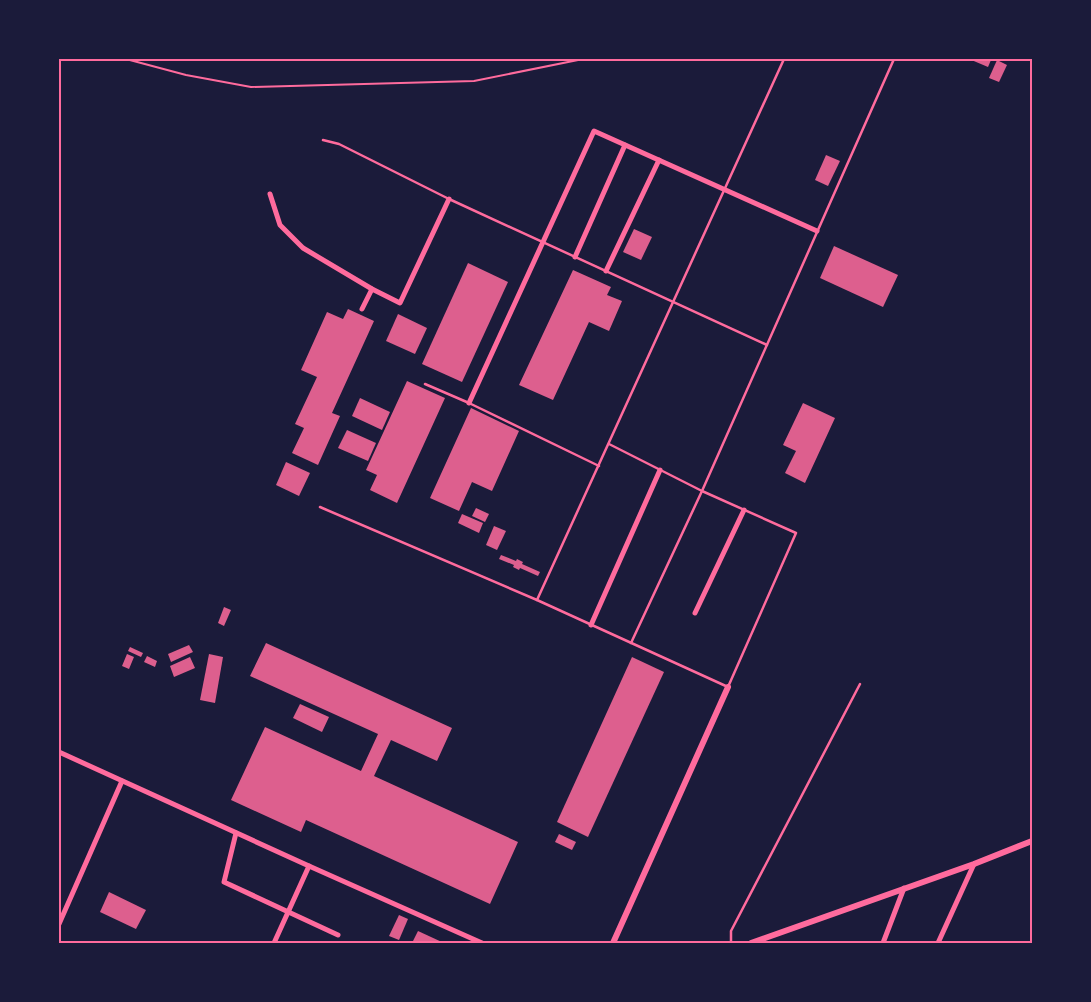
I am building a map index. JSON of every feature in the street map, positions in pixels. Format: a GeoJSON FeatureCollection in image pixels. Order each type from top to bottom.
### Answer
{"type":"FeatureCollection","features":[{"type":"Feature","properties":{"kind":"street"},"geometry":{"type":"LineString","coordinates":[[469,403],[594,131],[817,231]]}},
{"type":"Feature","properties":{"kind":"street"},"geometry":{"type":"LineString","coordinates":[[575,257],[625,145]]}},
{"type":"Feature","properties":{"kind":"street"},"geometry":{"type":"LineString","coordinates":[[606,271],[659,160]]}},
{"type":"Feature","properties":{"kind":"street"},"geometry":{"type":"LineString","coordinates":[[270,194],[280,226],[303,248],[372,289],[400,303],[449,199]]}},
{"type":"Feature","properties":{"kind":"street"},"geometry":{"type":"LineString","coordinates":[[362,309],[372,289]]}},
{"type":"Feature","properties":{"kind":"street"},"geometry":{"type":"LineString","coordinates":[[591,625],[660,470]]}},
{"type":"Feature","properties":{"kind":"street"},"geometry":{"type":"LineString","coordinates":[[695,613],[744,510]]}},
{"type":"Feature","properties":{"kind":"street"},"geometry":{"type":"LineString","coordinates":[[613,943],[728,687]]}},
{"type":"Feature","properties":{"kind":"street"},"geometry":{"type":"LineString","coordinates":[[59,752],[482,943]]}},
{"type":"Feature","properties":{"kind":"street"},"geometry":{"type":"LineString","coordinates":[[59,924],[122,781]]}},
{"type":"Feature","properties":{"kind":"street"},"geometry":{"type":"LineString","coordinates":[[236,833],[224,882],[338,935]]}},
{"type":"Feature","properties":{"kind":"street"},"geometry":{"type":"LineString","coordinates":[[751,943],[974,864],[1032,841]]}},
{"type":"Feature","properties":{"kind":"street"},"geometry":{"type":"LineString","coordinates":[[938,943],[974,864]]}},
{"type":"Feature","properties":{"kind":"street"},"geometry":{"type":"LineString","coordinates":[[274,943],[309,866]]}},
{"type":"Feature","properties":{"kind":"street"},"geometry":{"type":"LineString","coordinates":[[883,943],[904,888]]}},
{"type":"Feature","properties":{"kind":"lane"},"geometry":{"type":"LineString","coordinates":[[538,600],[784,59]]}},
{"type":"Feature","properties":{"kind":"lane"},"geometry":{"type":"LineString","coordinates":[[631,643],[702,490],[894,59]]}},
{"type":"Feature","properties":{"kind":"lane"},"geometry":{"type":"LineString","coordinates":[[323,140],[339,144],[449,199],[767,345]]}},
{"type":"Feature","properties":{"kind":"lane"},"geometry":{"type":"LineString","coordinates":[[425,384],[469,403],[599,466]]}},
{"type":"Feature","properties":{"kind":"lane"},"geometry":{"type":"LineString","coordinates":[[320,507],[538,600],[728,687],[796,534],[609,444]]}},
{"type":"Feature","properties":{"kind":"lane"},"geometry":{"type":"LineString","coordinates":[[731,943],[731,931],[860,684]]}},
{"type":"Feature","properties":{"kind":"path"},"geometry":{"type":"LineString","coordinates":[[126,59],[186,75],[251,87],[474,81],[583,59]]}},
{"type":"Feature","properties":{"kind":"building"},"geometry":{"type":"Polygon","coordinates":[[[969,59],[988,59],[991,60],[988,67],[969,59]]]}},
{"type":"Feature","properties":{"kind":"building"},"geometry":{"type":"Polygon","coordinates":[[[997,60],[1007,65],[999,82],[989,78],[997,60]]]}},
{"type":"Feature","properties":{"kind":"building"},"geometry":{"type":"Polygon","coordinates":[[[826,155],[840,161],[828,186],[815,180],[826,155]]]}},
{"type":"Feature","properties":{"kind":"building"},"geometry":{"type":"Polygon","coordinates":[[[634,229],[652,237],[641,260],[623,252],[634,229]]]}},
{"type":"Feature","properties":{"kind":"building"},"geometry":{"type":"Polygon","coordinates":[[[834,246],[898,275],[883,307],[820,278],[834,246]]]}},
{"type":"Feature","properties":{"kind":"building"},"geometry":{"type":"Polygon","coordinates":[[[468,263],[508,282],[462,382],[422,364],[468,263]]]}},
{"type":"Feature","properties":{"kind":"building"},"geometry":{"type":"Polygon","coordinates":[[[573,270],[611,287],[607,295],[622,301],[609,331],[589,322],[553,400],[519,385],[573,270]]]}},
{"type":"Feature","properties":{"kind":"building"},"geometry":{"type":"Polygon","coordinates":[[[348,309],[374,321],[332,413],[340,416],[318,465],[292,453],[304,428],[295,424],[317,377],[301,370],[327,312],[343,319],[348,309]]]}},
{"type":"Feature","properties":{"kind":"building"},"geometry":{"type":"Polygon","coordinates":[[[398,314],[427,328],[415,354],[386,341],[398,314]]]}},
{"type":"Feature","properties":{"kind":"building"},"geometry":{"type":"Polygon","coordinates":[[[407,381],[445,398],[397,503],[370,490],[377,475],[366,470],[407,381]]]}},
{"type":"Feature","properties":{"kind":"building"},"geometry":{"type":"Polygon","coordinates":[[[360,398],[390,412],[382,430],[352,416],[360,398]]]}},
{"type":"Feature","properties":{"kind":"building"},"geometry":{"type":"Polygon","coordinates":[[[803,403],[835,418],[805,483],[785,473],[796,451],[783,445],[803,403]]]}},
{"type":"Feature","properties":{"kind":"building"},"geometry":{"type":"Polygon","coordinates":[[[471,408],[519,431],[492,491],[472,482],[459,511],[430,498],[471,408]]]}},
{"type":"Feature","properties":{"kind":"building"},"geometry":{"type":"Polygon","coordinates":[[[347,430],[376,443],[368,461],[338,448],[347,430]]]}},
{"type":"Feature","properties":{"kind":"building"},"geometry":{"type":"Polygon","coordinates":[[[286,462],[310,473],[299,496],[276,485],[286,462]]]}},
{"type":"Feature","properties":{"kind":"building"},"geometry":{"type":"Polygon","coordinates":[[[476,508],[489,514],[485,522],[472,516],[476,508]]]}},
{"type":"Feature","properties":{"kind":"building"},"geometry":{"type":"Polygon","coordinates":[[[462,514],[483,523],[479,533],[458,523],[462,514]]]}},
{"type":"Feature","properties":{"kind":"building"},"geometry":{"type":"Polygon","coordinates":[[[494,526],[506,531],[497,550],[486,545],[494,526]]]}},
{"type":"Feature","properties":{"kind":"building"},"geometry":{"type":"Polygon","coordinates":[[[501,555],[523,562],[522,564],[540,572],[538,576],[513,567],[514,565],[499,559],[501,555]]]}},
{"type":"Feature","properties":{"kind":"building"},"geometry":{"type":"Polygon","coordinates":[[[224,607],[231,610],[224,626],[218,623],[224,607]]]}},
{"type":"Feature","properties":{"kind":"building"},"geometry":{"type":"Polygon","coordinates":[[[266,643],[452,728],[437,761],[391,740],[374,776],[518,842],[490,904],[306,820],[301,832],[231,800],[265,727],[361,771],[378,734],[250,676],[266,643]]]}},
{"type":"Feature","properties":{"kind":"building"},"geometry":{"type":"Polygon","coordinates":[[[189,645],[193,652],[171,662],[168,654],[189,645]]]}},
{"type":"Feature","properties":{"kind":"building"},"geometry":{"type":"Polygon","coordinates":[[[130,647],[143,653],[141,657],[128,651],[130,647]]]}},
{"type":"Feature","properties":{"kind":"building"},"geometry":{"type":"Polygon","coordinates":[[[127,654],[134,657],[129,669],[122,666],[127,654]]]}},
{"type":"Feature","properties":{"kind":"building"},"geometry":{"type":"Polygon","coordinates":[[[209,654],[223,657],[215,703],[200,700],[209,654]]]}},
{"type":"Feature","properties":{"kind":"building"},"geometry":{"type":"Polygon","coordinates":[[[147,656],[157,661],[155,667],[144,662],[147,656]]]}},
{"type":"Feature","properties":{"kind":"building"},"geometry":{"type":"Polygon","coordinates":[[[190,657],[195,668],[174,677],[170,666],[190,657]]]}},
{"type":"Feature","properties":{"kind":"building"},"geometry":{"type":"Polygon","coordinates":[[[632,657],[664,672],[588,837],[557,822],[632,657]]]}},
{"type":"Feature","properties":{"kind":"building"},"geometry":{"type":"Polygon","coordinates":[[[300,704],[329,717],[322,732],[293,718],[300,704]]]}},
{"type":"Feature","properties":{"kind":"building"},"geometry":{"type":"Polygon","coordinates":[[[559,834],[576,842],[572,850],[555,842],[559,834]]]}},
{"type":"Feature","properties":{"kind":"building"},"geometry":{"type":"Polygon","coordinates":[[[109,892],[146,910],[136,929],[100,912],[109,892]]]}},
{"type":"Feature","properties":{"kind":"building"},"geometry":{"type":"Polygon","coordinates":[[[399,915],[408,919],[399,940],[389,936],[399,915]]]}},
{"type":"Feature","properties":{"kind":"building"},"geometry":{"type":"Polygon","coordinates":[[[418,931],[444,943],[412,943],[418,931]]]}}]}
